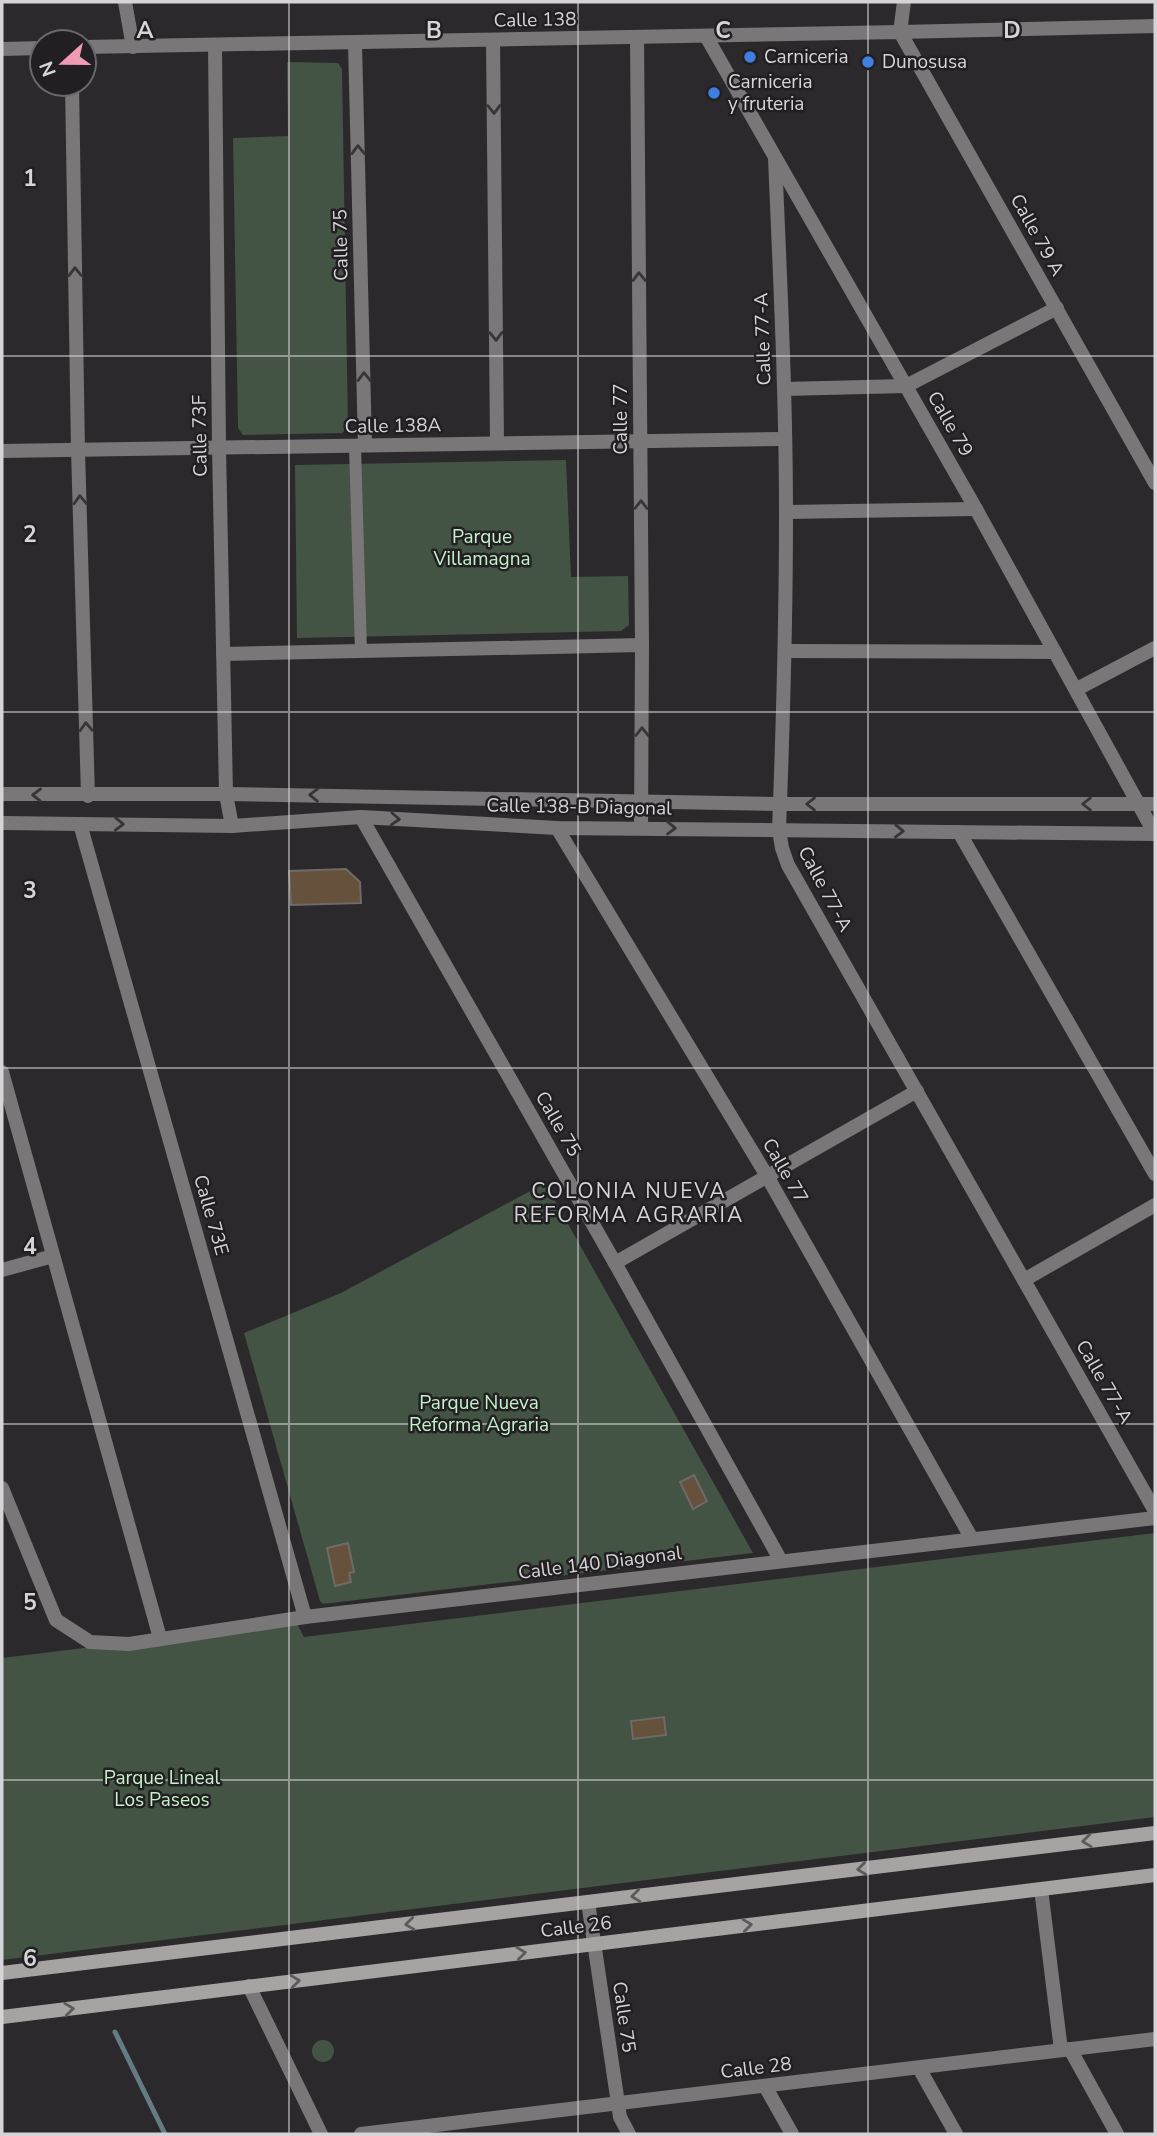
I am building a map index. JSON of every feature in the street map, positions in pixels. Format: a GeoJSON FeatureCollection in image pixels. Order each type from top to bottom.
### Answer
{"type":"FeatureCollection","features":[{"type":"Feature","properties":{"kind":"main road","name":"Calle 26"},"geometry":{"type":"LineString","coordinates":[[2,1973],[1155,1833]]}},
{"type":"Feature","properties":{"kind":"main road","name":"Calle 26"},"geometry":{"type":"LineString","coordinates":[[2,2017],[1155,1875]]}},
{"type":"Feature","properties":{"kind":"street"},"geometry":{"type":"LineString","coordinates":[[125,2],[133,47]]}},
{"type":"Feature","properties":{"kind":"street"},"geometry":{"type":"LineString","coordinates":[[900,32],[904,2]]}},
{"type":"Feature","properties":{"kind":"street","name":"Calle 138"},"geometry":{"type":"LineString","coordinates":[[98,47],[1155,26]]}},
{"type":"Feature","properties":{"kind":"street","name":"Calle 79 A"},"geometry":{"type":"LineString","coordinates":[[900,32],[1155,483]]}},
{"type":"Feature","properties":{"kind":"street","name":"Calle 79"},"geometry":{"type":"LineString","coordinates":[[706,36],[976,509],[1155,834]]}},
{"type":"Feature","properties":{"kind":"street","name":"Calle 77"},"geometry":{"type":"LineString","coordinates":[[637,37],[641,828]]}},
{"type":"Feature","properties":{"kind":"street"},"geometry":{"type":"LineString","coordinates":[[493,40],[497,443]]}},
{"type":"Feature","properties":{"kind":"street","name":"Calle 75"},"geometry":{"type":"LineString","coordinates":[[355,43],[360,445]]}},
{"type":"Feature","properties":{"kind":"street","name":"Calle 73F"},"geometry":{"type":"LineString","coordinates":[[215,45],[226,794],[232,826]]}},
{"type":"Feature","properties":{"kind":"street"},"geometry":{"type":"LineString","coordinates":[[2,49],[28,48]]}},
{"type":"Feature","properties":{"kind":"street"},"geometry":{"type":"LineString","coordinates":[[72,98],[78,450],[88,796]]}},
{"type":"Feature","properties":{"kind":"street","name":"Calle 77-A"},"geometry":{"type":"LineString","coordinates":[[775,158],[786,512],[779,830],[782,848],[788,865],[1155,1511]]}},
{"type":"Feature","properties":{"kind":"street"},"geometry":{"type":"LineString","coordinates":[[784,389],[906,386],[1057,308]]}},
{"type":"Feature","properties":{"kind":"street","name":"Calle 138A"},"geometry":{"type":"LineString","coordinates":[[2,451],[784,439]]}},
{"type":"Feature","properties":{"kind":"street"},"geometry":{"type":"LineString","coordinates":[[360,445],[361,651]]}},
{"type":"Feature","properties":{"kind":"street"},"geometry":{"type":"LineString","coordinates":[[786,512],[976,509]]}},
{"type":"Feature","properties":{"kind":"street"},"geometry":{"type":"LineString","coordinates":[[223,654],[642,645]]}},
{"type":"Feature","properties":{"kind":"street"},"geometry":{"type":"LineString","coordinates":[[1077,689],[1155,648]]}},
{"type":"Feature","properties":{"kind":"street"},"geometry":{"type":"LineString","coordinates":[[785,652],[1055,652]]}},
{"type":"Feature","properties":{"kind":"street","name":"Calle 138-B Diagonal"},"geometry":{"type":"LineString","coordinates":[[2,794],[226,794],[780,804],[1155,804]]}},
{"type":"Feature","properties":{"kind":"street","name":"Calle 75"},"geometry":{"type":"LineString","coordinates":[[361,817],[615,1262],[780,1561]]}},
{"type":"Feature","properties":{"kind":"street","name":"Calle 138-B Diagonal"},"geometry":{"type":"LineString","coordinates":[[2,823],[232,826],[361,817],[557,828],[1155,834]]}},
{"type":"Feature","properties":{"kind":"street","name":"Calle 73E"},"geometry":{"type":"LineString","coordinates":[[80,824],[305,1618]]}},
{"type":"Feature","properties":{"kind":"street","name":"Calle 77"},"geometry":{"type":"LineString","coordinates":[[557,828],[767,1176],[972,1539]]}},
{"type":"Feature","properties":{"kind":"street"},"geometry":{"type":"LineString","coordinates":[[959,832],[1155,1174]]}},
{"type":"Feature","properties":{"kind":"street"},"geometry":{"type":"LineString","coordinates":[[2,1072],[160,1638]]}},
{"type":"Feature","properties":{"kind":"street"},"geometry":{"type":"LineString","coordinates":[[615,1262],[917,1091]]}},
{"type":"Feature","properties":{"kind":"street"},"geometry":{"type":"LineString","coordinates":[[1024,1280],[1155,1205]]}},
{"type":"Feature","properties":{"kind":"street"},"geometry":{"type":"LineString","coordinates":[[2,1270],[53,1256]]}},
{"type":"Feature","properties":{"kind":"street","name":"Calle 140 Diagonal"},"geometry":{"type":"LineString","coordinates":[[2,1488],[56,1620],[90,1642],[129,1644],[305,1618],[1155,1518]]}},
{"type":"Feature","properties":{"kind":"street"},"geometry":{"type":"LineString","coordinates":[[1041,1889],[1066,2050],[1118,2134]]}},
{"type":"Feature","properties":{"kind":"street","name":"Calle 75"},"geometry":{"type":"LineString","coordinates":[[588,1902],[620,2117],[629,2134]]}},
{"type":"Feature","properties":{"kind":"street"},"geometry":{"type":"LineString","coordinates":[[248,1986],[321,2134]]}},
{"type":"Feature","properties":{"kind":"street","name":"Calle 28"},"geometry":{"type":"LineString","coordinates":[[361,2134],[465,2129],[618,2104],[1155,2039]]}},
{"type":"Feature","properties":{"kind":"street"},"geometry":{"type":"LineString","coordinates":[[919,2068],[956,2134]]}},
{"type":"Feature","properties":{"kind":"street"},"geometry":{"type":"LineString","coordinates":[[765,2086],[792,2134]]}},
{"type":"Feature","properties":{"kind":"green space"},"geometry":{"type":"Polygon","coordinates":[[[287,62],[338,63],[342,69],[348,427],[342,433],[243,435],[238,428],[233,138],[288,136],[287,62]]]}},
{"type":"Feature","properties":{"kind":"green space","name":"Parque Villamagna"},"geometry":{"type":"Polygon","coordinates":[[[566,460],[571,577],[628,576],[629,625],[621,631],[297,638],[295,465],[566,460]]]}},
{"type":"Feature","properties":{"kind":"green space","name":"Parque Nueva Reforma Agraria"},"geometry":{"type":"Polygon","coordinates":[[[545,1183],[753,1553],[323,1604],[244,1333],[341,1293],[545,1183]]]}},
{"type":"Feature","properties":{"kind":"green space","name":"Parque Lineal Los Paseos"},"geometry":{"type":"Polygon","coordinates":[[[1155,1533],[1155,1817],[2,1960],[2,1658],[296,1622],[304,1637],[1155,1533]]]}},
{"type":"Feature","properties":{"kind":"green space"},"geometry":{"type":"Polygon","coordinates":[[[323,2040],[331,2043],[334,2051],[331,2059],[323,2062],[315,2059],[312,2051],[315,2043],[323,2040]]]}},
{"type":"Feature","properties":{"kind":"building"},"geometry":{"type":"Polygon","coordinates":[[[346,869],[360,882],[361,903],[291,905],[289,871],[346,869]]]}},
{"type":"Feature","properties":{"kind":"building"},"geometry":{"type":"Polygon","coordinates":[[[694,1475],[707,1501],[693,1509],[680,1482],[694,1475]]]}},
{"type":"Feature","properties":{"kind":"building"},"geometry":{"type":"Polygon","coordinates":[[[348,1543],[354,1572],[349,1573],[351,1582],[335,1586],[327,1548],[348,1543]]]}},
{"type":"Feature","properties":{"kind":"building"},"geometry":{"type":"Polygon","coordinates":[[[664,1717],[666,1735],[633,1739],[631,1721],[664,1717]]]}},
{"type":"Feature","properties":{"kind":"waterway"},"geometry":{"type":"LineString","coordinates":[[115,2032],[165,2134]]}},
{"type":"Feature","properties":{"kind":"place","name":"Carniceria"},"geometry":{"type":"Point","coordinates":[750,57]}},
{"type":"Feature","properties":{"kind":"place","name":"Dunosusa"},"geometry":{"type":"Point","coordinates":[868,62]}},
{"type":"Feature","properties":{"kind":"place","name":"Carniceria y fruteria"},"geometry":{"type":"Point","coordinates":[714,93]}},
{"type":"Feature","properties":{"kind":"district","name":"COLONIA NUEVA REFORMA AGRARIA"},"geometry":{"type":"Point","coordinates":[629,1203]}}]}
